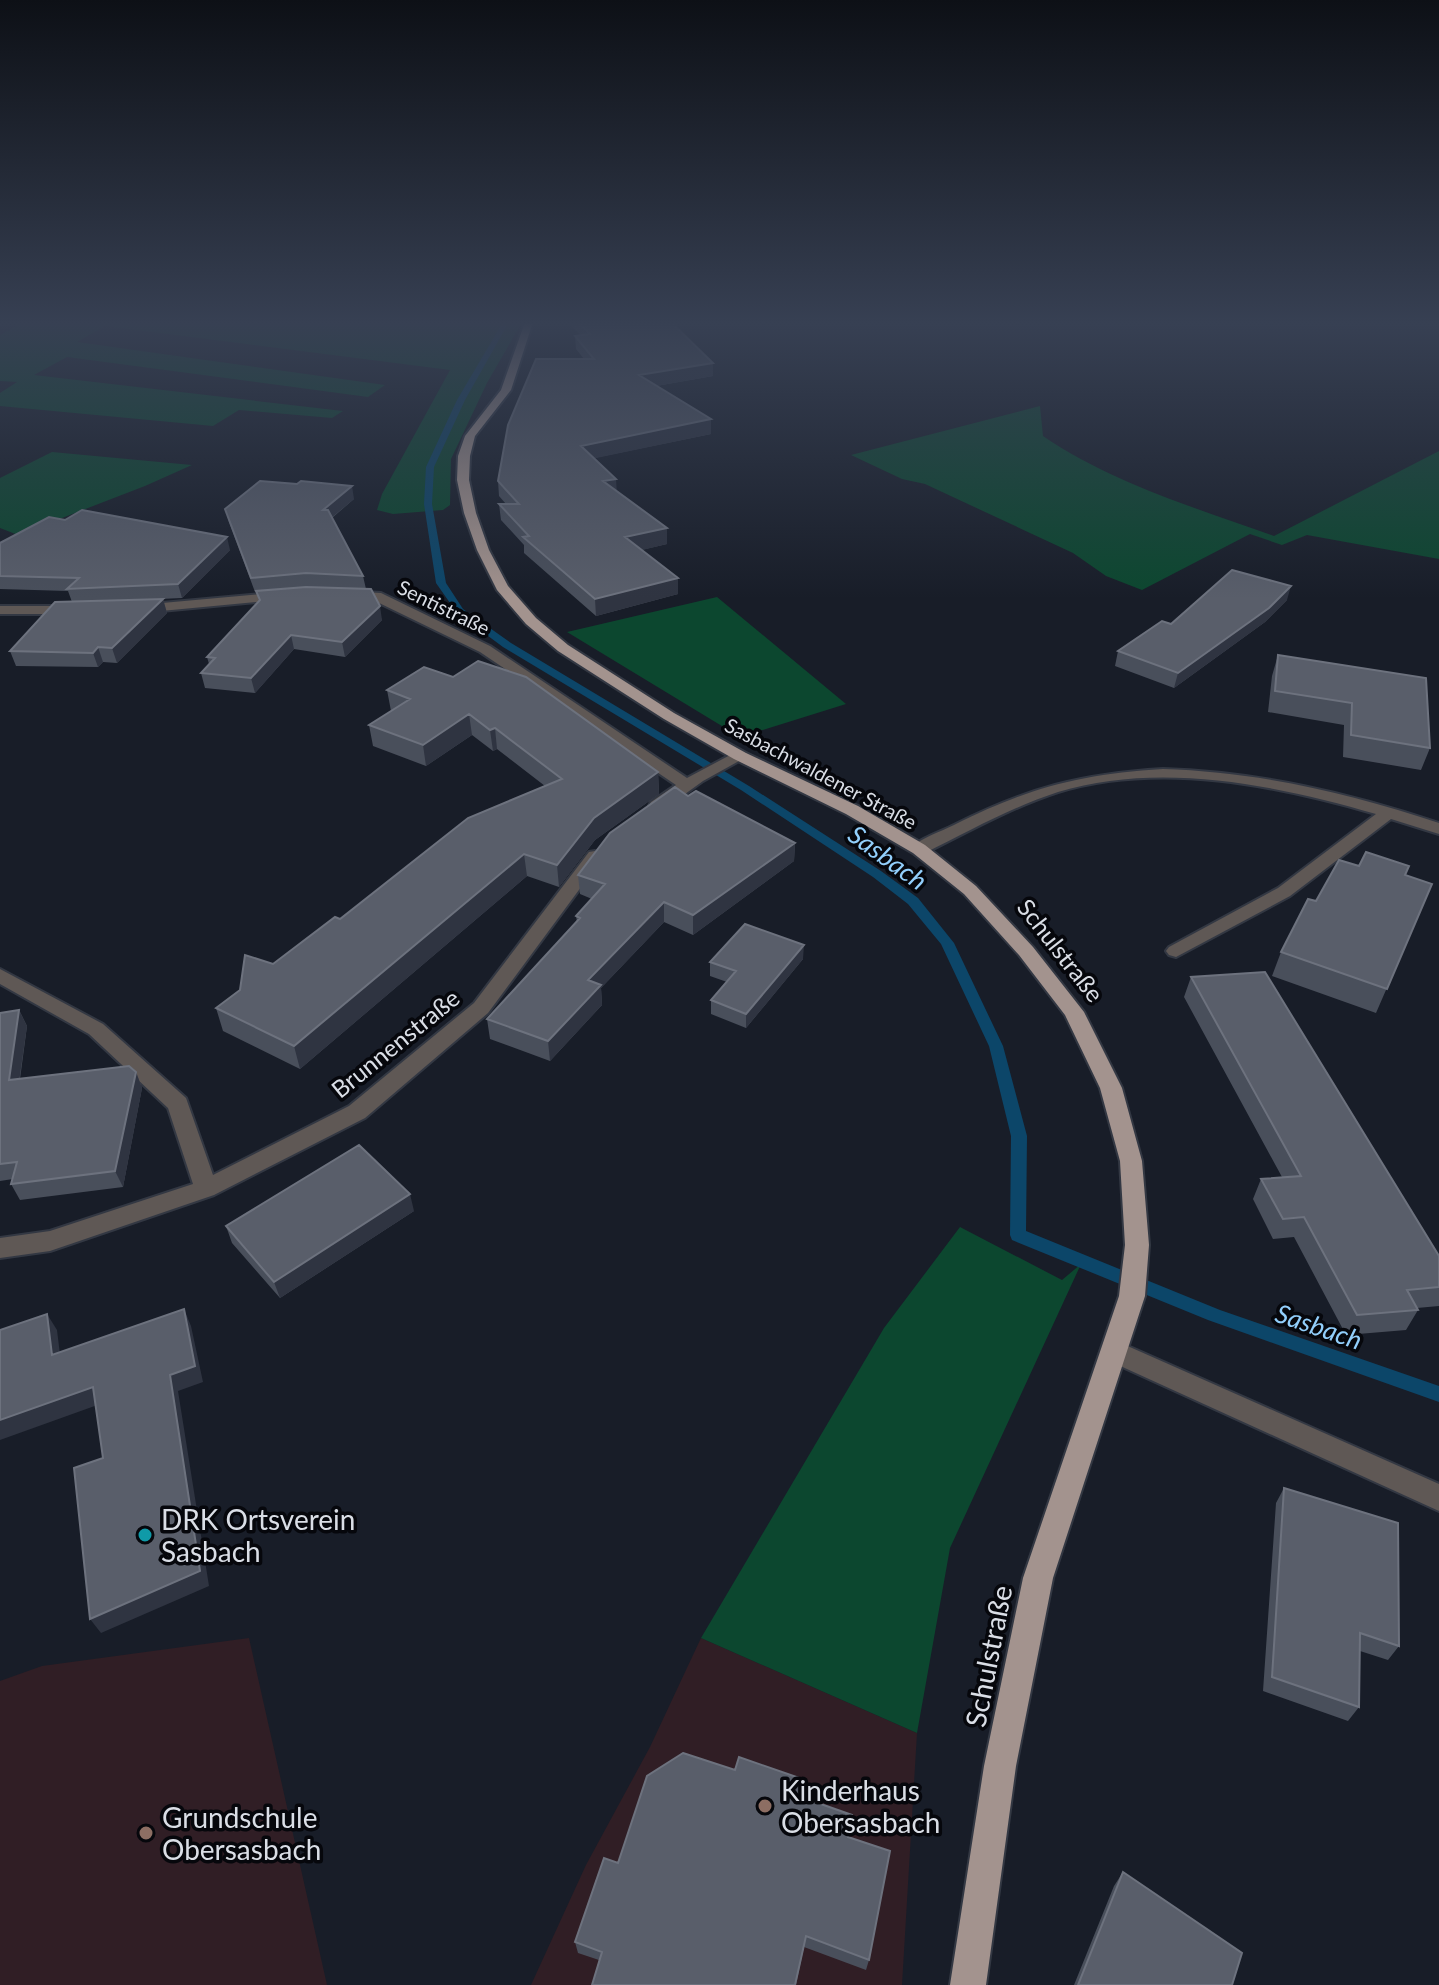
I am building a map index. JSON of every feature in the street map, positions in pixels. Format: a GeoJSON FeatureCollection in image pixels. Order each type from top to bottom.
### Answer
{"type":"FeatureCollection","features":[{"type":"Feature","properties":{"kind":"main road","name":"Sasbachwaldener Straße"},"geometry":{"type":"LineString","coordinates":[[487,415],[470,436],[464,456],[463,480],[483,550],[502,587],[531,621],[563,648],[734,759],[852,810],[919,849]]}},
{"type":"Feature","properties":{"kind":"main road","name":"Schulstraße"},"geometry":{"type":"LineString","coordinates":[[919,849],[970,890],[1026,951],[1074,1012],[1111,1088],[1131,1161],[1137,1245],[1132,1296],[1038,1578],[1000,1766],[968,1985]]}},
{"type":"Feature","properties":{"kind":"street"},"geometry":{"type":"LineString","coordinates":[[130,609],[294,595]]}},
{"type":"Feature","properties":{"kind":"street","name":"Sentistraße"},"geometry":{"type":"LineString","coordinates":[[336,595],[376,596],[485,649],[692,781]]}},
{"type":"Feature","properties":{"kind":"street"},"geometry":{"type":"LineString","coordinates":[[0,610],[86,610]]}},
{"type":"Feature","properties":{"kind":"street"},"geometry":{"type":"LineString","coordinates":[[639,820],[692,781],[734,759]]}},
{"type":"Feature","properties":{"kind":"street","name":"Sasbachwaldener Straße"},"geometry":{"type":"LineString","coordinates":[[919,849],[993,813],[1068,785],[1135,775],[1222,776],[1308,789],[1439,829]]}},
{"type":"Feature","properties":{"kind":"street"},"geometry":{"type":"LineString","coordinates":[[1176,951],[1284,892],[1389,812]]}},
{"type":"Feature","properties":{"kind":"street","name":"Brunnenstraße"},"geometry":{"type":"LineString","coordinates":[[0,1248],[50,1241],[206,1189],[357,1112],[481,1008],[603,846],[615,837]]}},
{"type":"Feature","properties":{"kind":"street"},"geometry":{"type":"LineString","coordinates":[[0,975],[96,1029],[178,1104],[206,1189]]}},
{"type":"Feature","properties":{"kind":"street"},"geometry":{"type":"LineString","coordinates":[[1114,1351],[1439,1498]]}},
{"type":"Feature","properties":{"kind":"shaded area","name":"Grundschule Obersasbach"},"geometry":{"type":"Polygon","coordinates":[[[249,1638],[327,1985],[0,1985],[0,1681],[42,1666],[249,1638]]]}},
{"type":"Feature","properties":{"kind":"shaded area","name":"Kinderhaus Obersasbach"},"geometry":{"type":"Polygon","coordinates":[[[701,1638],[917,1733],[902,1985],[531,1985],[586,1865],[650,1747],[701,1638]]]}},
{"type":"Feature","properties":{"kind":"green space"},"geometry":{"type":"Polygon","coordinates":[[[92,415],[231,415],[213,426],[92,415]]]}},
{"type":"Feature","properties":{"kind":"green space"},"geometry":{"type":"Polygon","coordinates":[[[293,415],[337,415],[332,418],[293,415]]]}},
{"type":"Feature","properties":{"kind":"green space"},"geometry":{"type":"Polygon","coordinates":[[[426,415],[472,415],[451,459],[450,505],[443,510],[393,514],[377,510],[382,494],[426,415]]]}},
{"type":"Feature","properties":{"kind":"green space"},"geometry":{"type":"Polygon","coordinates":[[[1007,415],[1041,415],[1043,436],[1097,468],[1155,493],[1274,536],[1439,451],[1439,559],[1307,535],[1282,545],[1250,534],[1142,590],[1106,576],[1073,553],[925,484],[902,479],[851,455],[1007,415]]]}},
{"type":"Feature","properties":{"kind":"green space"},"geometry":{"type":"Polygon","coordinates":[[[52,452],[192,465],[18,535],[0,528],[0,478],[52,452]]]}},
{"type":"Feature","properties":{"kind":"green space"},"geometry":{"type":"Polygon","coordinates":[[[717,597],[846,704],[740,737],[567,632],[717,597]]]}},
{"type":"Feature","properties":{"kind":"green space"},"geometry":{"type":"Polygon","coordinates":[[[960,1227],[1062,1280],[1081,1264],[950,1548],[917,1733],[701,1638],[884,1328],[960,1227]]]}},
{"type":"Feature","properties":{"kind":"building"},"geometry":{"type":"Polygon","coordinates":[[[512,415],[704,415],[711,419],[581,446],[616,479],[603,481],[667,528],[625,537],[678,578],[595,599],[523,537],[529,536],[499,504],[519,504],[498,481],[512,415]]]}},
{"type":"Feature","properties":{"kind":"building"},"geometry":{"type":"Polygon","coordinates":[[[260,481],[352,486],[323,510],[328,510],[363,576],[306,573],[251,578],[225,509],[260,481]]]}},
{"type":"Feature","properties":{"kind":"building"},"geometry":{"type":"Polygon","coordinates":[[[82,510],[227,537],[178,584],[67,589],[79,578],[0,576],[0,543],[49,517],[65,520],[82,510]]]}},
{"type":"Feature","properties":{"kind":"building"},"geometry":{"type":"Polygon","coordinates":[[[1232,570],[1291,586],[1269,608],[1178,673],[1118,651],[1162,621],[1171,624],[1232,570]]]}},
{"type":"Feature","properties":{"kind":"building"},"geometry":{"type":"Polygon","coordinates":[[[306,587],[371,589],[380,606],[342,642],[291,635],[251,678],[201,673],[215,658],[207,657],[260,600],[256,591],[306,587]]]}},
{"type":"Feature","properties":{"kind":"building"},"geometry":{"type":"Polygon","coordinates":[[[163,599],[112,648],[98,647],[93,653],[10,651],[55,602],[163,599]]]}},
{"type":"Feature","properties":{"kind":"building"},"geometry":{"type":"Polygon","coordinates":[[[1278,655],[1426,678],[1430,748],[1351,735],[1352,703],[1275,691],[1278,655]]]}},
{"type":"Feature","properties":{"kind":"building"},"geometry":{"type":"Polygon","coordinates":[[[478,661],[526,677],[658,772],[594,818],[557,865],[524,854],[294,1046],[216,1008],[240,990],[245,955],[273,964],[335,917],[340,919],[468,818],[562,779],[495,728],[490,730],[469,714],[423,745],[369,725],[410,699],[387,690],[424,667],[453,677],[478,661]]]}},
{"type":"Feature","properties":{"kind":"building"},"geometry":{"type":"Polygon","coordinates":[[[675,787],[688,796],[696,791],[795,843],[693,915],[664,902],[588,980],[601,985],[548,1041],[487,1019],[580,918],[576,916],[605,884],[578,875],[610,833],[675,787]]]}},
{"type":"Feature","properties":{"kind":"building"},"geometry":{"type":"Polygon","coordinates":[[[1366,852],[1409,866],[1405,875],[1432,884],[1387,989],[1281,952],[1308,899],[1316,901],[1339,860],[1359,866],[1366,852]]]}},
{"type":"Feature","properties":{"kind":"building"},"geometry":{"type":"Polygon","coordinates":[[[745,924],[804,945],[746,1014],[711,1000],[736,971],[710,962],[745,924]]]}},
{"type":"Feature","properties":{"kind":"building"},"geometry":{"type":"Polygon","coordinates":[[[1265,972],[1439,1256],[1439,1287],[1407,1290],[1418,1310],[1357,1315],[1304,1217],[1283,1219],[1261,1179],[1301,1176],[1191,977],[1265,972]]]}},
{"type":"Feature","properties":{"kind":"building"},"geometry":{"type":"Polygon","coordinates":[[[19,1010],[9,1080],[129,1066],[136,1072],[115,1171],[11,1184],[17,1162],[0,1164],[0,1013],[19,1010]]]}},
{"type":"Feature","properties":{"kind":"building"},"geometry":{"type":"Polygon","coordinates":[[[359,1145],[410,1194],[274,1282],[226,1226],[359,1145]]]}},
{"type":"Feature","properties":{"kind":"building"},"geometry":{"type":"Polygon","coordinates":[[[184,1309],[195,1366],[170,1375],[200,1571],[90,1619],[74,1468],[103,1458],[93,1387],[0,1420],[0,1330],[47,1314],[52,1355],[184,1309]]]}},
{"type":"Feature","properties":{"kind":"building"},"geometry":{"type":"Polygon","coordinates":[[[1284,1488],[1398,1523],[1399,1646],[1360,1633],[1359,1707],[1272,1677],[1284,1488]]]}},
{"type":"Feature","properties":{"kind":"building"},"geometry":{"type":"Polygon","coordinates":[[[683,1753],[735,1770],[739,1757],[805,1780],[801,1797],[852,1815],[848,1837],[890,1851],[869,1960],[806,1936],[795,1985],[592,1985],[602,1952],[575,1942],[604,1858],[618,1863],[647,1776],[683,1753]]]}},
{"type":"Feature","properties":{"kind":"building"},"geometry":{"type":"Polygon","coordinates":[[[1123,1872],[1242,1953],[1232,1985],[1078,1985],[1123,1872]]]}},
{"type":"Feature","properties":{"kind":"waterway","name":"Sasbach"},"geometry":{"type":"LineString","coordinates":[[454,415],[430,467],[428,504],[441,583],[460,611],[507,645],[745,788],[877,874],[913,901],[947,943],[996,1046],[1019,1136],[1018,1235],[1214,1315],[1439,1394]]}},
{"type":"Feature","properties":{"kind":"place","name":"DRK Ortsverein Sasbach"},"geometry":{"type":"Point","coordinates":[145,1535]}},
{"type":"Feature","properties":{"kind":"place","name":"Kinderhaus Obersasbach"},"geometry":{"type":"Point","coordinates":[765,1806]}},
{"type":"Feature","properties":{"kind":"place","name":"Grundschule Obersasbach"},"geometry":{"type":"Point","coordinates":[146,1833]}}]}
